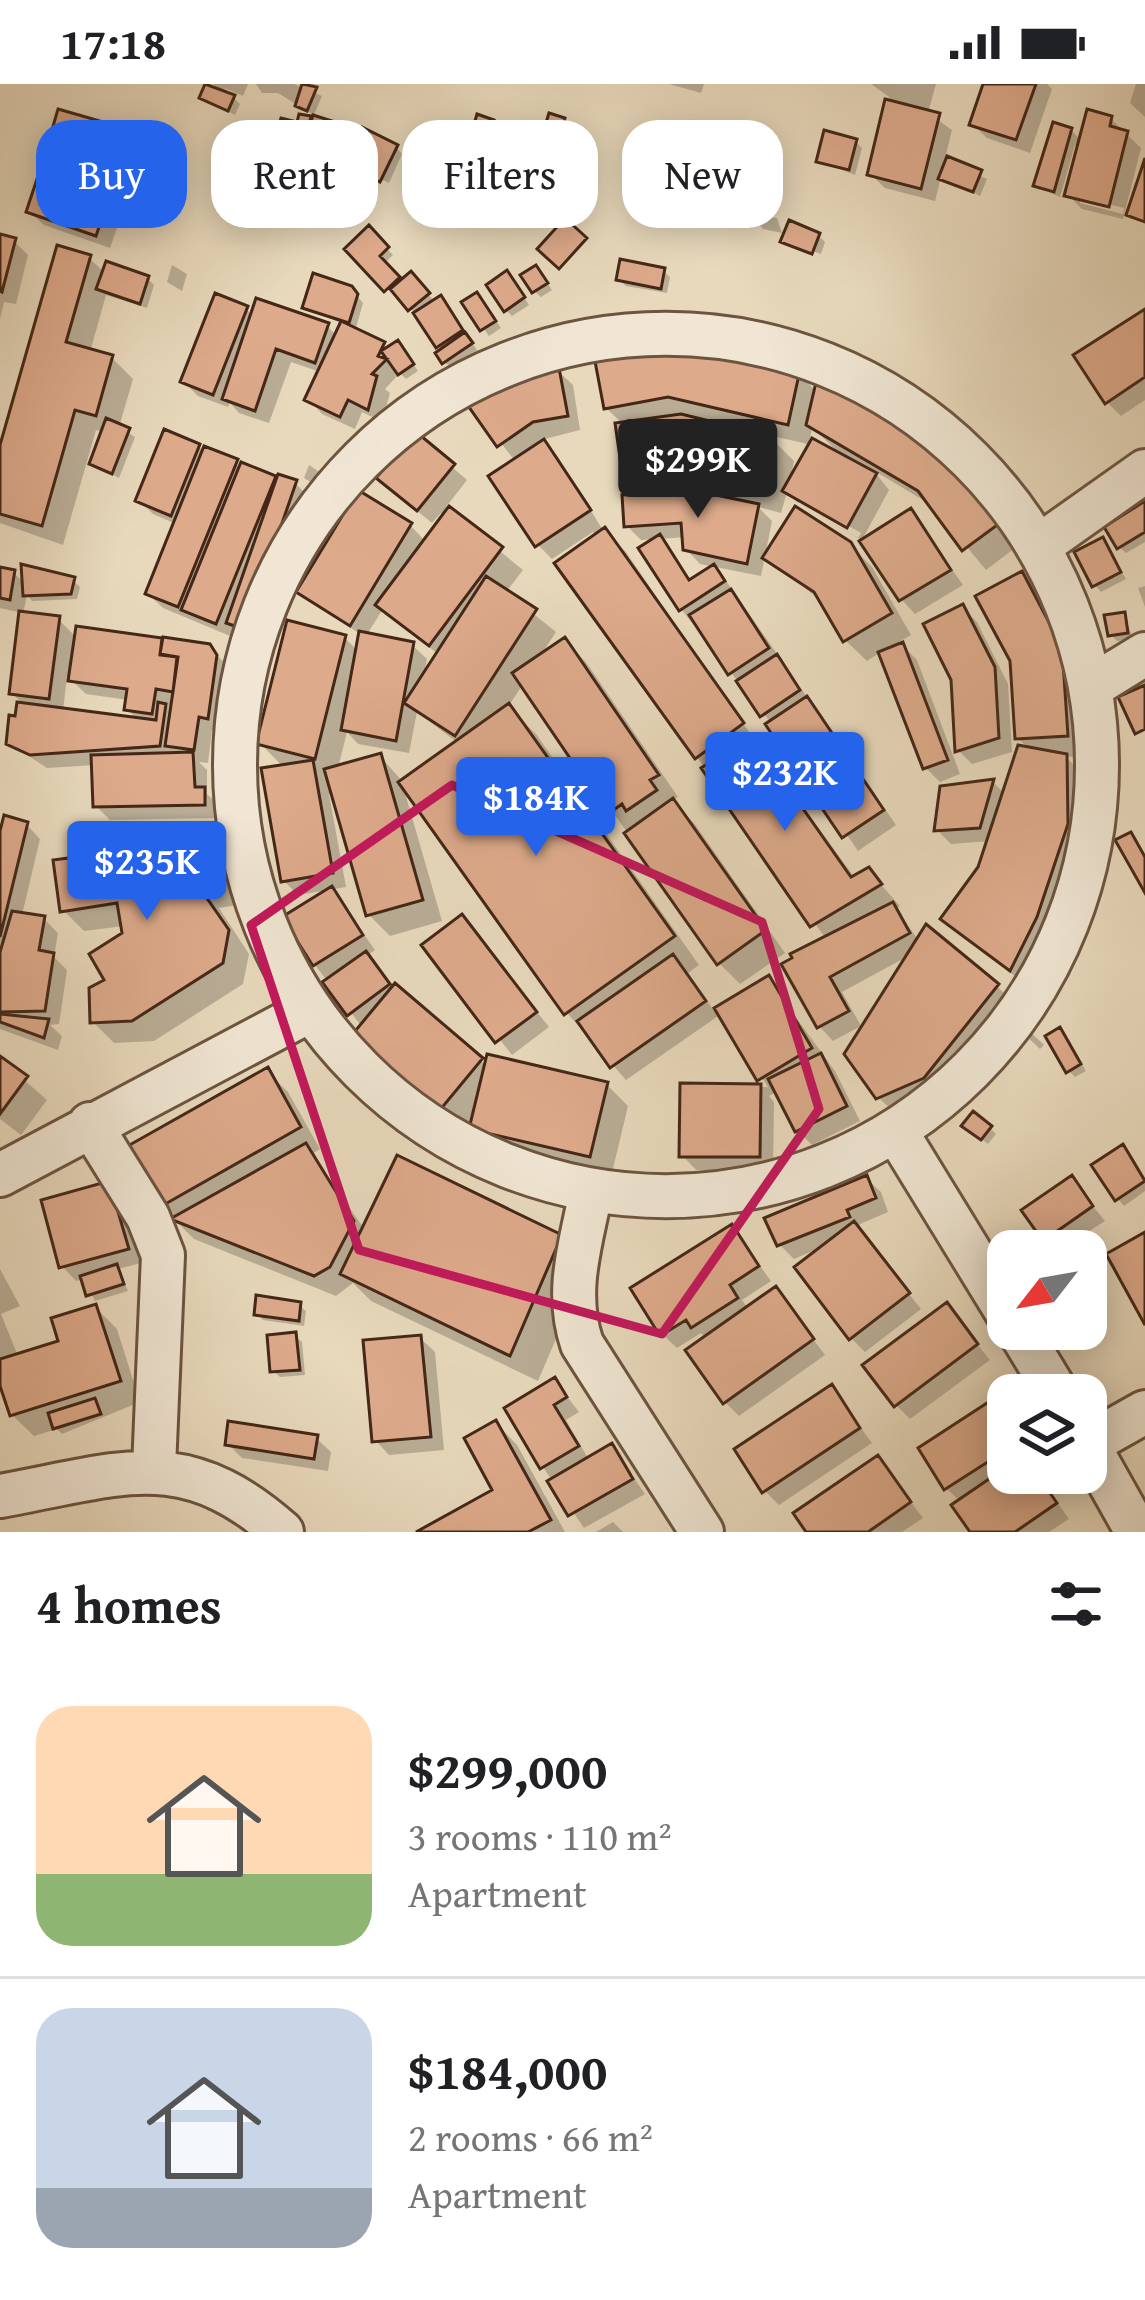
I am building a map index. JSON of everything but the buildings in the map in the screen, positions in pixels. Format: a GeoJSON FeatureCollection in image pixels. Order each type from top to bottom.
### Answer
{"type":"FeatureCollection","features":[{"type":"Feature","properties":{"kind":"street"},"geometry":{"type":"LineString","coordinates":[[676,332],[749,340],[819,359],[885,392],[944,434],[996,486],[1039,546],[1091,687],[1098,790],[1080,892],[1040,986],[977,1068],[897,1133],[801,1178],[697,1198],[592,1192],[509,1168],[433,1129],[367,1075],[311,1010],[275,946],[250,878],[236,805],[236,732],[245,664],[302,534],[349,468],[404,419],[465,380],[532,352],[603,336],[676,332]]}},
{"type":"Feature","properties":{"kind":"street"},"geometry":{"type":"LineString","coordinates":[[1039,546],[1145,471]]}},
{"type":"Feature","properties":{"kind":"street"},"geometry":{"type":"LineString","coordinates":[[1091,687],[1145,654]]}},
{"type":"Feature","properties":{"kind":"street"},"geometry":{"type":"LineString","coordinates":[[0,1175],[311,1010]]}},
{"type":"Feature","properties":{"kind":"street"},"geometry":{"type":"LineString","coordinates":[[90,1124],[148,1216],[164,1255],[154,1468]]}},
{"type":"Feature","properties":{"kind":"street"},"geometry":{"type":"LineString","coordinates":[[897,1133],[987,1279]]}},
{"type":"Feature","properties":{"kind":"street"},"geometry":{"type":"LineString","coordinates":[[592,1192],[571,1292],[572,1317],[582,1344],[702,1532]]}},
{"type":"Feature","properties":{"kind":"street"},"geometry":{"type":"LineString","coordinates":[[1107,1432],[1145,1412]]}},
{"type":"Feature","properties":{"kind":"street"},"geometry":{"type":"LineString","coordinates":[[0,1496],[154,1468],[246,1500],[282,1532]]}},
{"type":"Feature","properties":{"kind":"street"},"geometry":{"type":"LineString","coordinates":[[1107,1478],[1137,1532]]}},
{"type":"Feature","properties":{"kind":"highlighted area"},"geometry":{"type":"Polygon","coordinates":[[[452,785],[762,922],[819,1109],[662,1334],[359,1250],[251,925],[452,785]]]}}]}
